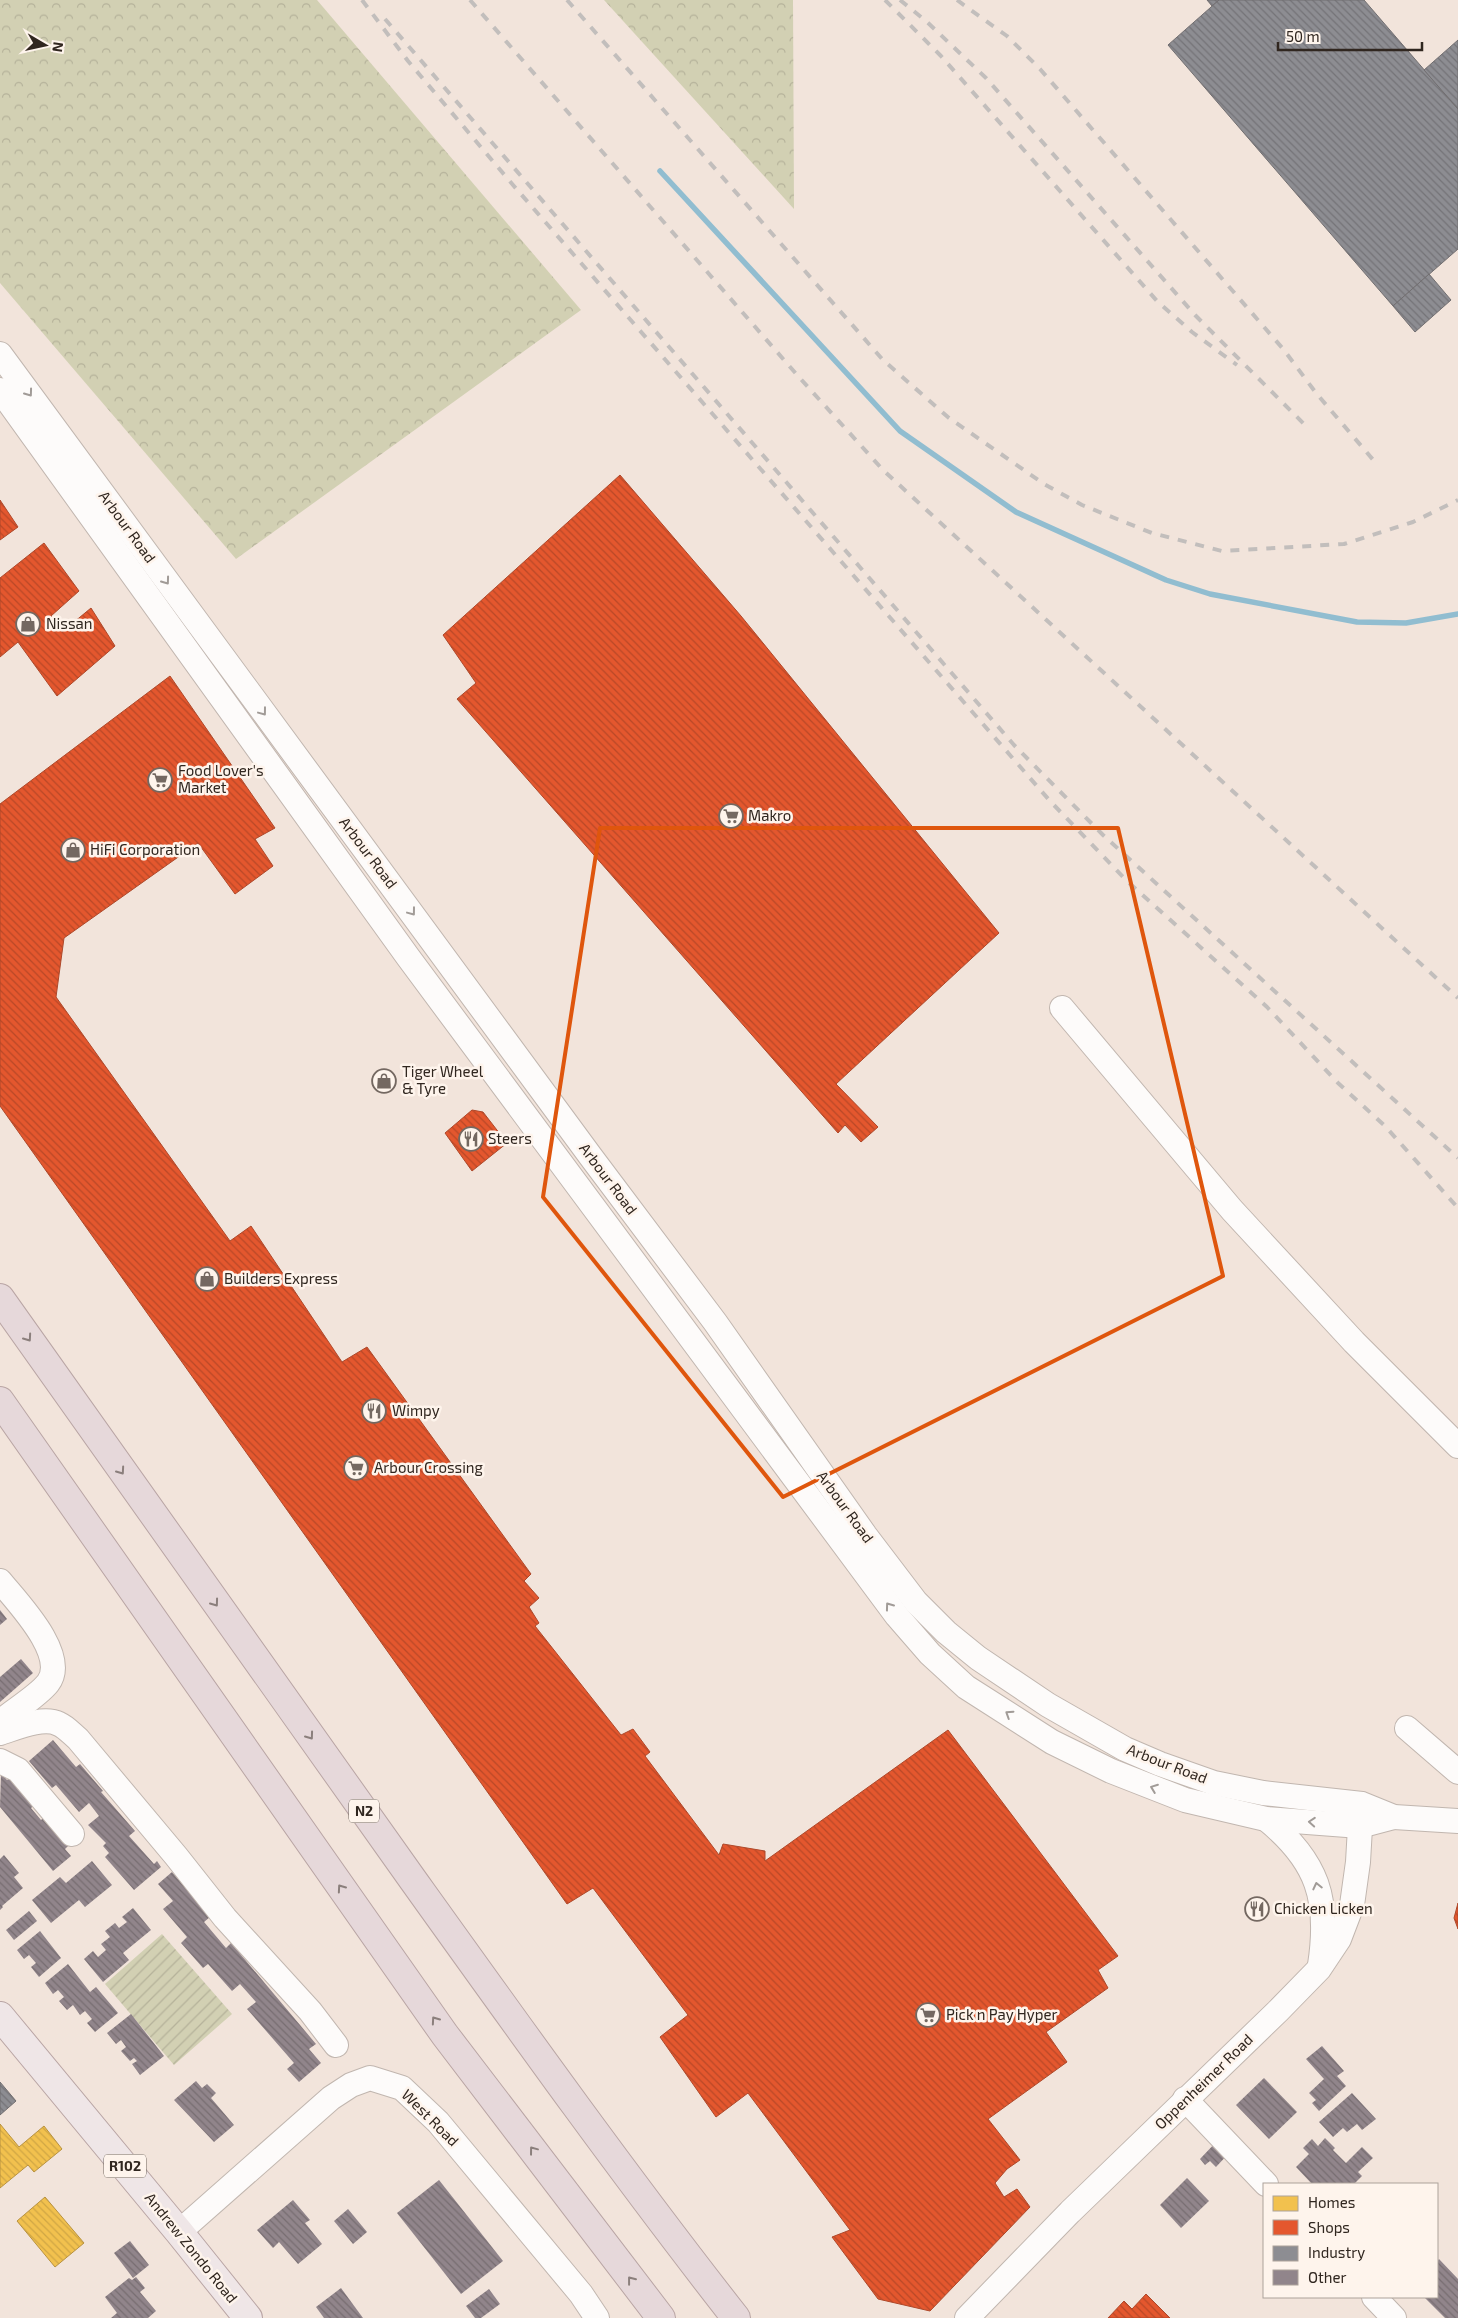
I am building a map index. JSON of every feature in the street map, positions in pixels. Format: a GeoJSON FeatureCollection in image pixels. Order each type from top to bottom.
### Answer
{"type":"FeatureCollection","features":[{"type":"Feature","properties":{"kind":"highway","name":"N2"},"geometry":{"type":"LineString","coordinates":[[0,1298],[209,1595],[536,2051],[670,2235],[736,2318]]}},
{"type":"Feature","properties":{"kind":"highway"},"geometry":{"type":"LineString","coordinates":[[0,1401],[445,2035],[661,2318]]}},
{"type":"Feature","properties":{"kind":"main road","name":"Andrew Zondo Road"},"geometry":{"type":"LineString","coordinates":[[0,2016],[180,2232],[248,2318]]}},
{"type":"Feature","properties":{"kind":"street","name":"Arbour Road"},"geometry":{"type":"LineString","coordinates":[[0,354],[597,1165],[715,1322],[860,1527],[916,1602],[946,1632],[978,1658],[1048,1705],[1125,1749],[1160,1764],[1214,1783],[1324,1802],[1361,1815]]}},
{"type":"Feature","properties":{"kind":"street","name":"Arbour Road"},"geometry":{"type":"LineString","coordinates":[[0,390],[305,811],[408,957],[896,1616],[924,1648],[966,1686],[1052,1742],[1111,1771],[1185,1800],[1266,1819],[1361,1815]]}},
{"type":"Feature","properties":{"kind":"street"},"geometry":{"type":"LineString","coordinates":[[1062,1008],[1232,1210],[1354,1342],[1458,1446]]}},
{"type":"Feature","properties":{"kind":"street"},"geometry":{"type":"LineString","coordinates":[[0,1581],[44,1639],[54,1660],[54,1668],[47,1684],[0,1722]]}},
{"type":"Feature","properties":{"kind":"street"},"geometry":{"type":"LineString","coordinates":[[0,1733],[34,1723],[54,1722],[61,1724],[78,1739],[225,1918],[310,2011],[336,2045]]}},
{"type":"Feature","properties":{"kind":"street"},"geometry":{"type":"LineString","coordinates":[[1407,1728],[1458,1772]]}},
{"type":"Feature","properties":{"kind":"street"},"geometry":{"type":"LineString","coordinates":[[0,1761],[18,1770],[72,1834]]}},
{"type":"Feature","properties":{"kind":"street"},"geometry":{"type":"LineString","coordinates":[[1361,1815],[1458,1821]]}},
{"type":"Feature","properties":{"kind":"street","name":"Oppenheimer Road"},"geometry":{"type":"LineString","coordinates":[[967,2318],[1070,2212],[1319,1969],[1339,1939],[1352,1905],[1361,1815]]}},
{"type":"Feature","properties":{"kind":"street"},"geometry":{"type":"LineString","coordinates":[[1266,1819],[1283,1832],[1298,1850],[1316,1879],[1323,1911],[1323,1944],[1319,1969]]}},
{"type":"Feature","properties":{"kind":"street","name":"West Road"},"geometry":{"type":"LineString","coordinates":[[180,2232],[331,2098],[351,2085],[370,2078],[386,2081],[402,2088],[438,2122],[557,2265],[597,2318]]}},
{"type":"Feature","properties":{"kind":"street"},"geometry":{"type":"LineString","coordinates":[[1185,2099],[1265,2183]]}},
{"type":"Feature","properties":{"kind":"street"},"geometry":{"type":"LineString","coordinates":[[1375,2298],[1394,2318]]}},
{"type":"Feature","properties":{"kind":"highlighted area"},"geometry":{"type":"Polygon","coordinates":[[[600,828],[1118,828],[1223,1276],[783,1497],[543,1197],[600,828]]]}},
{"type":"Feature","properties":{"kind":"green space"},"geometry":{"type":"Polygon","coordinates":[[[0,0],[317,0],[581,310],[236,559],[0,283],[0,0]]]}},
{"type":"Feature","properties":{"kind":"green space"},"geometry":{"type":"Polygon","coordinates":[[[604,0],[793,0],[794,209],[604,0]]]}},
{"type":"Feature","properties":{"kind":"green space"},"geometry":{"type":"Polygon","coordinates":[[[162,1934],[232,2014],[174,2065],[105,1984],[162,1934]]]}},
{"type":"Feature","properties":{"kind":"building: Homes"},"geometry":{"type":"Polygon","coordinates":[[[0,2124],[19,2147],[44,2126],[62,2149],[34,2172],[28,2165],[0,2188],[0,2124]]]}},
{"type":"Feature","properties":{"kind":"building: Homes"},"geometry":{"type":"Polygon","coordinates":[[[45,2197],[84,2243],[55,2267],[17,2221],[45,2197]]]}},
{"type":"Feature","properties":{"kind":"building: Shops","name":"Makro"},"geometry":{"type":"Polygon","coordinates":[[[620,475],[741,616],[999,933],[836,1084],[878,1127],[861,1142],[845,1125],[838,1133],[457,699],[476,683],[443,635],[620,475]]]}},
{"type":"Feature","properties":{"kind":"building: Shops"},"geometry":{"type":"Polygon","coordinates":[[[0,500],[18,527],[0,540],[0,500]]]}},
{"type":"Feature","properties":{"kind":"building: Shops","name":"Nissan"},"geometry":{"type":"Polygon","coordinates":[[[44,543],[79,591],[51,616],[62,632],[91,608],[115,646],[57,696],[18,642],[0,657],[0,578],[44,543]]]}},
{"type":"Feature","properties":{"kind":"building: Shops","name":"Arbour Crossing"},"geometry":{"type":"Polygon","coordinates":[[[170,676],[275,828],[255,839],[273,866],[235,894],[198,843],[64,938],[56,997],[230,1241],[251,1226],[342,1362],[367,1347],[531,1574],[524,1581],[539,1598],[529,1607],[539,1623],[535,1626],[621,1735],[633,1729],[650,1752],[645,1756],[719,1855],[723,1844],[765,1851],[765,1861],[948,1730],[1118,1956],[1098,1970],[1108,1988],[1046,2032],[1067,2062],[988,2119],[1020,2160],[1007,2169],[995,2183],[1004,2197],[1017,2189],[1030,2207],[930,2311],[878,2299],[832,2237],[850,2230],[748,2093],[716,2117],[660,2037],[688,2015],[593,1888],[567,1904],[0,1106],[0,804],[170,676]]]}},
{"type":"Feature","properties":{"kind":"building: Shops"},"geometry":{"type":"Polygon","coordinates":[[[472,1110],[483,1112],[507,1143],[472,1171],[445,1133],[472,1110]]]}},
{"type":"Feature","properties":{"kind":"building: Shops"},"geometry":{"type":"Polygon","coordinates":[[[1458,1903],[1458,1929],[1454,1918],[1458,1903]]]}},
{"type":"Feature","properties":{"kind":"building: Shops"},"geometry":{"type":"Polygon","coordinates":[[[1146,2294],[1170,2318],[1108,2318],[1124,2301],[1132,2309],[1146,2294]]]}},
{"type":"Feature","properties":{"kind":"building: Industry"},"geometry":{"type":"Polygon","coordinates":[[[1207,0],[1219,0],[1212,6],[1207,0]]]}},
{"type":"Feature","properties":{"kind":"building: Industry"},"geometry":{"type":"Polygon","coordinates":[[[1219,0],[1364,0],[1458,109],[1458,249],[1393,306],[1168,45],[1219,0]]]}},
{"type":"Feature","properties":{"kind":"building: Industry"},"geometry":{"type":"Polygon","coordinates":[[[1458,40],[1458,109],[1424,70],[1458,40]]]}},
{"type":"Feature","properties":{"kind":"building: Industry"},"geometry":{"type":"Polygon","coordinates":[[[1429,274],[1451,300],[1415,332],[1393,306],[1429,274]]]}},
{"type":"Feature","properties":{"kind":"building: Industry"},"geometry":{"type":"Polygon","coordinates":[[[0,2082],[16,2101],[0,2115],[0,2082]]]}},
{"type":"Feature","properties":{"kind":"building: Other"},"geometry":{"type":"Polygon","coordinates":[[[0,1610],[7,1619],[0,1625],[0,1610]]]}},
{"type":"Feature","properties":{"kind":"building: Other"},"geometry":{"type":"Polygon","coordinates":[[[21,1659],[33,1673],[0,1702],[0,1677],[21,1659]]]}},
{"type":"Feature","properties":{"kind":"building: Other"},"geometry":{"type":"Polygon","coordinates":[[[53,1740],[76,1767],[80,1764],[103,1791],[101,1792],[135,1831],[129,1836],[154,1864],[157,1861],[161,1867],[134,1890],[105,1857],[109,1853],[103,1846],[106,1843],[88,1825],[99,1816],[89,1803],[79,1812],[56,1785],[52,1788],[29,1761],[53,1740]]]}},
{"type":"Feature","properties":{"kind":"building: Other"},"geometry":{"type":"Polygon","coordinates":[[[1,1773],[7,1780],[15,1774],[39,1802],[31,1808],[41,1820],[48,1814],[72,1842],[65,1849],[71,1856],[53,1871],[0,1807],[1,1773]]]}},
{"type":"Feature","properties":{"kind":"building: Other"},"geometry":{"type":"Polygon","coordinates":[[[4,1855],[19,1873],[14,1877],[23,1888],[2,1906],[0,1910],[0,1859],[4,1855]]]}},
{"type":"Feature","properties":{"kind":"building: Other"},"geometry":{"type":"Polygon","coordinates":[[[92,1861],[112,1885],[85,1907],[79,1900],[51,1923],[32,1900],[60,1877],[66,1883],[92,1861]]]}},
{"type":"Feature","properties":{"kind":"building: Other"},"geometry":{"type":"Polygon","coordinates":[[[172,1872],[210,1917],[204,1922],[226,1948],[231,1943],[316,2044],[309,2049],[321,2063],[299,2082],[287,2069],[294,2063],[247,2009],[256,2002],[240,1984],[232,1991],[208,1964],[203,1968],[181,1943],[187,1937],[163,1909],[173,1901],[158,1884],[172,1872]]]}},
{"type":"Feature","properties":{"kind":"building: Other"},"geometry":{"type":"Polygon","coordinates":[[[133,1908],[151,1930],[123,1953],[129,1960],[103,1982],[84,1959],[93,1951],[98,1957],[106,1950],[101,1944],[110,1937],[105,1931],[115,1923],[119,1928],[127,1922],[122,1917],[133,1908]]]}},
{"type":"Feature","properties":{"kind":"building: Other"},"geometry":{"type":"Polygon","coordinates":[[[29,1911],[37,1921],[14,1940],[6,1930],[29,1911]]]}},
{"type":"Feature","properties":{"kind":"building: Other"},"geometry":{"type":"Polygon","coordinates":[[[40,1931],[61,1958],[39,1977],[31,1967],[36,1963],[29,1955],[24,1959],[17,1950],[40,1931]]]}},
{"type":"Feature","properties":{"kind":"building: Other"},"geometry":{"type":"Polygon","coordinates":[[[68,1964],[90,1992],[96,1987],[118,2013],[95,2032],[87,2023],[92,2019],[85,2011],[80,2015],[73,2005],[67,2010],[59,2001],[64,1997],[58,1990],[53,1994],[45,1983],[68,1964]]]}},
{"type":"Feature","properties":{"kind":"building: Other"},"geometry":{"type":"Polygon","coordinates":[[[131,2014],[164,2056],[140,2075],[132,2064],[137,2061],[134,2058],[130,2061],[121,2051],[126,2047],[121,2040],[116,2044],[107,2033],[131,2014]]]}},
{"type":"Feature","properties":{"kind":"building: Other"},"geometry":{"type":"Polygon","coordinates":[[[1322,2046],[1344,2071],[1337,2076],[1346,2086],[1319,2111],[1312,2103],[1316,2100],[1309,2093],[1324,2079],[1306,2059],[1322,2046]]]}},
{"type":"Feature","properties":{"kind":"building: Other"},"geometry":{"type":"Polygon","coordinates":[[[1264,2078],[1297,2112],[1269,2139],[1236,2105],[1264,2078]]]}},
{"type":"Feature","properties":{"kind":"building: Other"},"geometry":{"type":"Polygon","coordinates":[[[196,2081],[202,2088],[207,2084],[216,2093],[211,2098],[234,2125],[214,2142],[174,2100],[196,2081]]]}},
{"type":"Feature","properties":{"kind":"building: Other"},"geometry":{"type":"Polygon","coordinates":[[[1352,2093],[1376,2119],[1362,2130],[1357,2124],[1347,2132],[1343,2128],[1333,2137],[1319,2122],[1352,2093]]]}},
{"type":"Feature","properties":{"kind":"building: Other"},"geometry":{"type":"Polygon","coordinates":[[[1325,2138],[1335,2148],[1333,2150],[1346,2163],[1362,2147],[1373,2158],[1358,2172],[1362,2176],[1355,2183],[1311,2183],[1296,2167],[1309,2154],[1303,2148],[1312,2139],[1318,2146],[1325,2138]]]}},
{"type":"Feature","properties":{"kind":"building: Other"},"geometry":{"type":"Polygon","coordinates":[[[1218,2140],[1230,2152],[1216,2167],[1210,2161],[1205,2165],[1200,2159],[1218,2140]]]}},
{"type":"Feature","properties":{"kind":"building: Other"},"geometry":{"type":"Polygon","coordinates":[[[1187,2178],[1209,2201],[1181,2228],[1160,2205],[1187,2178]]]}},
{"type":"Feature","properties":{"kind":"building: Other"},"geometry":{"type":"Polygon","coordinates":[[[439,2180],[503,2261],[461,2294],[397,2213],[439,2180]]]}},
{"type":"Feature","properties":{"kind":"building: Other"},"geometry":{"type":"Polygon","coordinates":[[[293,2200],[310,2220],[305,2223],[322,2244],[298,2264],[279,2242],[273,2248],[257,2230],[293,2200]]]}},
{"type":"Feature","properties":{"kind":"building: Other"},"geometry":{"type":"Polygon","coordinates":[[[348,2209],[367,2232],[353,2244],[334,2221],[348,2209]]]}},
{"type":"Feature","properties":{"kind":"building: Other"},"geometry":{"type":"Polygon","coordinates":[[[130,2241],[149,2265],[133,2278],[114,2253],[130,2241]]]}},
{"type":"Feature","properties":{"kind":"building: Other"},"geometry":{"type":"Polygon","coordinates":[[[1439,2259],[1458,2279],[1458,2318],[1445,2318],[1425,2298],[1438,2298],[1439,2259]]]}},
{"type":"Feature","properties":{"kind":"building: Other"},"geometry":{"type":"Polygon","coordinates":[[[136,2277],[145,2288],[140,2292],[156,2311],[148,2318],[111,2318],[117,2313],[105,2297],[129,2278],[132,2280],[136,2277]]]}},
{"type":"Feature","properties":{"kind":"building: Other"},"geometry":{"type":"Polygon","coordinates":[[[341,2288],[363,2318],[324,2318],[316,2307],[341,2288]]]}},
{"type":"Feature","properties":{"kind":"building: Other"},"geometry":{"type":"Polygon","coordinates":[[[489,2289],[500,2304],[481,2318],[475,2318],[466,2306],[489,2289]]]}},
{"type":"Feature","properties":{"kind":"waterway"},"geometry":{"type":"LineString","coordinates":[[660,171],[900,431],[1016,512],[1166,580],[1210,594],[1357,622],[1406,623],[1458,614]]}},
{"type":"Feature","properties":{"kind":"railway"},"geometry":{"type":"LineString","coordinates":[[362,0],[408,61],[513,185],[1050,801],[1127,881],[1267,1007],[1338,1083],[1385,1126],[1458,1208]]}},
{"type":"Feature","properties":{"kind":"railway"},"geometry":{"type":"LineString","coordinates":[[470,0],[798,376],[883,470],[1458,998]]}},
{"type":"Feature","properties":{"kind":"railway"},"geometry":{"type":"LineString","coordinates":[[567,0],[883,360],[949,418],[1044,484],[1082,505],[1152,533],[1222,551],[1344,544],[1413,522],[1458,500]]}},
{"type":"Feature","properties":{"kind":"railway"},"geometry":{"type":"LineString","coordinates":[[885,0],[941,56],[1157,301],[1192,332],[1237,365]]}},
{"type":"Feature","properties":{"kind":"railway"},"geometry":{"type":"LineString","coordinates":[[900,0],[926,21],[986,78],[1195,315],[1307,427]]}},
{"type":"Feature","properties":{"kind":"railway"},"geometry":{"type":"LineString","coordinates":[[957,0],[1007,36],[1040,69],[1284,350],[1316,393],[1375,462]]}},
{"type":"Feature","properties":{"kind":"railway"},"geometry":{"type":"LineString","coordinates":[[385,19],[1014,745],[1103,835],[1458,1158]]}},
{"type":"Feature","properties":{"kind":"place","name":"Nissan"},"geometry":{"type":"Point","coordinates":[28,624]}},
{"type":"Feature","properties":{"kind":"place","name":"Food Lover's Market"},"geometry":{"type":"Point","coordinates":[160,780]}},
{"type":"Feature","properties":{"kind":"place","name":"Makro"},"geometry":{"type":"Point","coordinates":[731,816]}},
{"type":"Feature","properties":{"kind":"place","name":"HiFi Corporation"},"geometry":{"type":"Point","coordinates":[73,850]}},
{"type":"Feature","properties":{"kind":"place","name":"Tiger Wheel & Tyre"},"geometry":{"type":"Point","coordinates":[384,1081]}},
{"type":"Feature","properties":{"kind":"place","name":"Steers"},"geometry":{"type":"Point","coordinates":[471,1139]}},
{"type":"Feature","properties":{"kind":"place","name":"Builders Express"},"geometry":{"type":"Point","coordinates":[207,1279]}},
{"type":"Feature","properties":{"kind":"place","name":"Wimpy"},"geometry":{"type":"Point","coordinates":[374,1411]}},
{"type":"Feature","properties":{"kind":"place","name":"Arbour Crossing"},"geometry":{"type":"Point","coordinates":[356,1468]}},
{"type":"Feature","properties":{"kind":"place","name":"Chicken Licken"},"geometry":{"type":"Point","coordinates":[1257,1909]}},
{"type":"Feature","properties":{"kind":"place","name":"Pick n Pay Hyper"},"geometry":{"type":"Point","coordinates":[928,2015]}}]}
